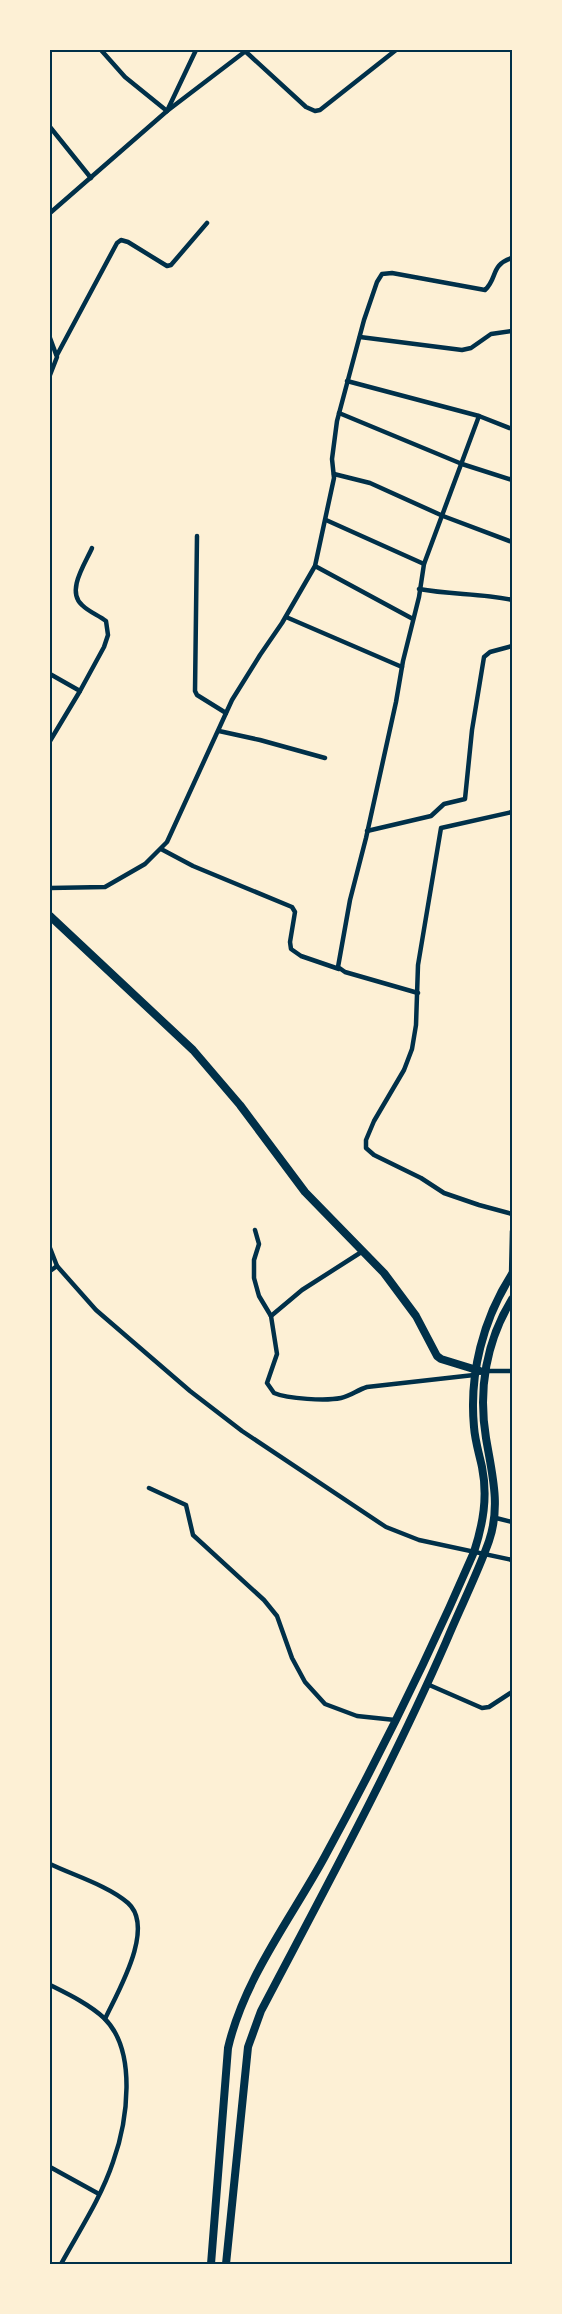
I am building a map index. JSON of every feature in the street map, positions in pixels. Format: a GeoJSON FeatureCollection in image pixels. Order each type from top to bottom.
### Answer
{"type":"FeatureCollection","features":[{"type":"Feature","properties":{"kind":"main road"},"geometry":{"type":"LineString","coordinates":[[50,916],[193,1050],[240,1105],[305,1192],[384,1273],[416,1316],[432,1351],[441,1359],[474,1372],[484,1371]]}},
{"type":"Feature","properties":{"kind":"main road"},"geometry":{"type":"LineString","coordinates":[[211,2265],[228,2048],[233,2028],[262,1965],[319,1868],[368,1776],[474,1552],[484,1516],[485,1496],[474,1425],[472,1396],[474,1372],[479,1348],[512,1275]]}},
{"type":"Feature","properties":{"kind":"main road"},"geometry":{"type":"LineString","coordinates":[[226,2265],[248,2047],[261,2012],[377,1791],[484,1554],[496,1518],[493,1467],[483,1415],[484,1371],[513,1299]]}},
{"type":"Feature","properties":{"kind":"street"},"geometry":{"type":"LineString","coordinates":[[101,50],[125,76],[167,111]]}},
{"type":"Feature","properties":{"kind":"street"},"geometry":{"type":"LineString","coordinates":[[167,111],[196,50]]}},
{"type":"Feature","properties":{"kind":"street"},"geometry":{"type":"LineString","coordinates":[[50,213],[167,111],[246,50],[306,107],[315,111],[320,110],[396,50]]}},
{"type":"Feature","properties":{"kind":"street"},"geometry":{"type":"LineString","coordinates":[[50,127],[91,178]]}},
{"type":"Feature","properties":{"kind":"street"},"geometry":{"type":"LineString","coordinates":[[50,375],[57,355],[117,243],[121,240],[129,242],[167,266],[171,265],[207,223]]}},
{"type":"Feature","properties":{"kind":"street"},"geometry":{"type":"LineString","coordinates":[[50,888],[105,887],[145,864],[167,842],[226,713],[315,566],[334,474],[332,459],[339,413],[377,282],[382,274],[392,273],[485,290],[496,268],[502,262],[513,258]]}},
{"type":"Feature","properties":{"kind":"street"},"geometry":{"type":"LineString","coordinates":[[360,337],[462,350],[471,348],[491,334],[513,331]]}},
{"type":"Feature","properties":{"kind":"street"},"geometry":{"type":"LineString","coordinates":[[50,338],[57,355]]}},
{"type":"Feature","properties":{"kind":"street"},"geometry":{"type":"LineString","coordinates":[[347,381],[479,416],[513,429]]}},
{"type":"Feature","properties":{"kind":"street"},"geometry":{"type":"LineString","coordinates":[[339,413],[462,464],[513,480]]}},
{"type":"Feature","properties":{"kind":"street"},"geometry":{"type":"LineString","coordinates":[[339,969],[350,900],[396,702],[424,564],[479,416]]}},
{"type":"Feature","properties":{"kind":"street"},"geometry":{"type":"LineString","coordinates":[[334,474],[370,483],[443,516],[513,542]]}},
{"type":"Feature","properties":{"kind":"street"},"geometry":{"type":"LineString","coordinates":[[326,520],[424,564]]}},
{"type":"Feature","properties":{"kind":"street"},"geometry":{"type":"LineString","coordinates":[[197,536],[195,691],[226,713]]}},
{"type":"Feature","properties":{"kind":"street"},"geometry":{"type":"LineString","coordinates":[[50,741],[80,691],[108,635],[106,621],[76,599],[76,584],[92,548]]}},
{"type":"Feature","properties":{"kind":"street"},"geometry":{"type":"LineString","coordinates":[[315,566],[413,619]]}},
{"type":"Feature","properties":{"kind":"street"},"geometry":{"type":"LineString","coordinates":[[419,589],[455,595],[488,595],[513,600]]}},
{"type":"Feature","properties":{"kind":"street"},"geometry":{"type":"LineString","coordinates":[[286,617],[402,667]]}},
{"type":"Feature","properties":{"kind":"street"},"geometry":{"type":"LineString","coordinates":[[367,831],[431,816],[444,804],[465,800],[472,730],[484,657],[490,652],[513,646]]}},
{"type":"Feature","properties":{"kind":"street"},"geometry":{"type":"LineString","coordinates":[[50,674],[80,691]]}},
{"type":"Feature","properties":{"kind":"street"},"geometry":{"type":"LineString","coordinates":[[219,731],[325,758]]}},
{"type":"Feature","properties":{"kind":"street"},"geometry":{"type":"LineString","coordinates":[[513,812],[441,828],[418,965],[418,993],[412,1049],[404,1070],[374,1121],[366,1140],[366,1148],[374,1155],[421,1178],[444,1193],[513,1214]]}},
{"type":"Feature","properties":{"kind":"street"},"geometry":{"type":"LineString","coordinates":[[161,849],[193,866],[292,907],[295,912],[291,949],[301,956],[400,990],[418,993]]}},
{"type":"Feature","properties":{"kind":"street"},"geometry":{"type":"LineString","coordinates":[[255,1230],[259,1244],[254,1260],[254,1278],[259,1296],[271,1316],[277,1354],[267,1383],[270,1390],[278,1395],[338,1398],[355,1394],[360,1389],[474,1372]]}},
{"type":"Feature","properties":{"kind":"street"},"geometry":{"type":"LineString","coordinates":[[512,1275],[513,1231]]}},
{"type":"Feature","properties":{"kind":"street"},"geometry":{"type":"LineString","coordinates":[[50,1248],[57,1266],[96,1310],[190,1391],[242,1431],[386,1527],[419,1540],[513,1560]]}},
{"type":"Feature","properties":{"kind":"street"},"geometry":{"type":"LineString","coordinates":[[271,1316],[302,1290],[363,1251]]}},
{"type":"Feature","properties":{"kind":"street"},"geometry":{"type":"LineString","coordinates":[[50,1271],[57,1266]]}},
{"type":"Feature","properties":{"kind":"street"},"geometry":{"type":"LineString","coordinates":[[484,1371],[513,1371]]}},
{"type":"Feature","properties":{"kind":"street"},"geometry":{"type":"LineString","coordinates":[[149,1488],[186,1505],[193,1535],[264,1600],[277,1616],[292,1658],[305,1682],[324,1704],[357,1716],[395,1720]]}},
{"type":"Feature","properties":{"kind":"street"},"geometry":{"type":"LineString","coordinates":[[496,1518],[513,1522]]}},
{"type":"Feature","properties":{"kind":"street"},"geometry":{"type":"LineString","coordinates":[[427,1684],[482,1708],[489,1707],[513,1692]]}},
{"type":"Feature","properties":{"kind":"street"},"geometry":{"type":"LineString","coordinates":[[50,1864],[114,1893],[130,1904],[137,1920],[137,1943],[129,1968],[105,2019]]}},
{"type":"Feature","properties":{"kind":"street"},"geometry":{"type":"LineString","coordinates":[[50,1985],[77,1999],[105,2019],[117,2039],[126,2062],[122,2129],[113,2163],[61,2265]]}},
{"type":"Feature","properties":{"kind":"street"},"geometry":{"type":"LineString","coordinates":[[50,2167],[99,2194]]}}]}
